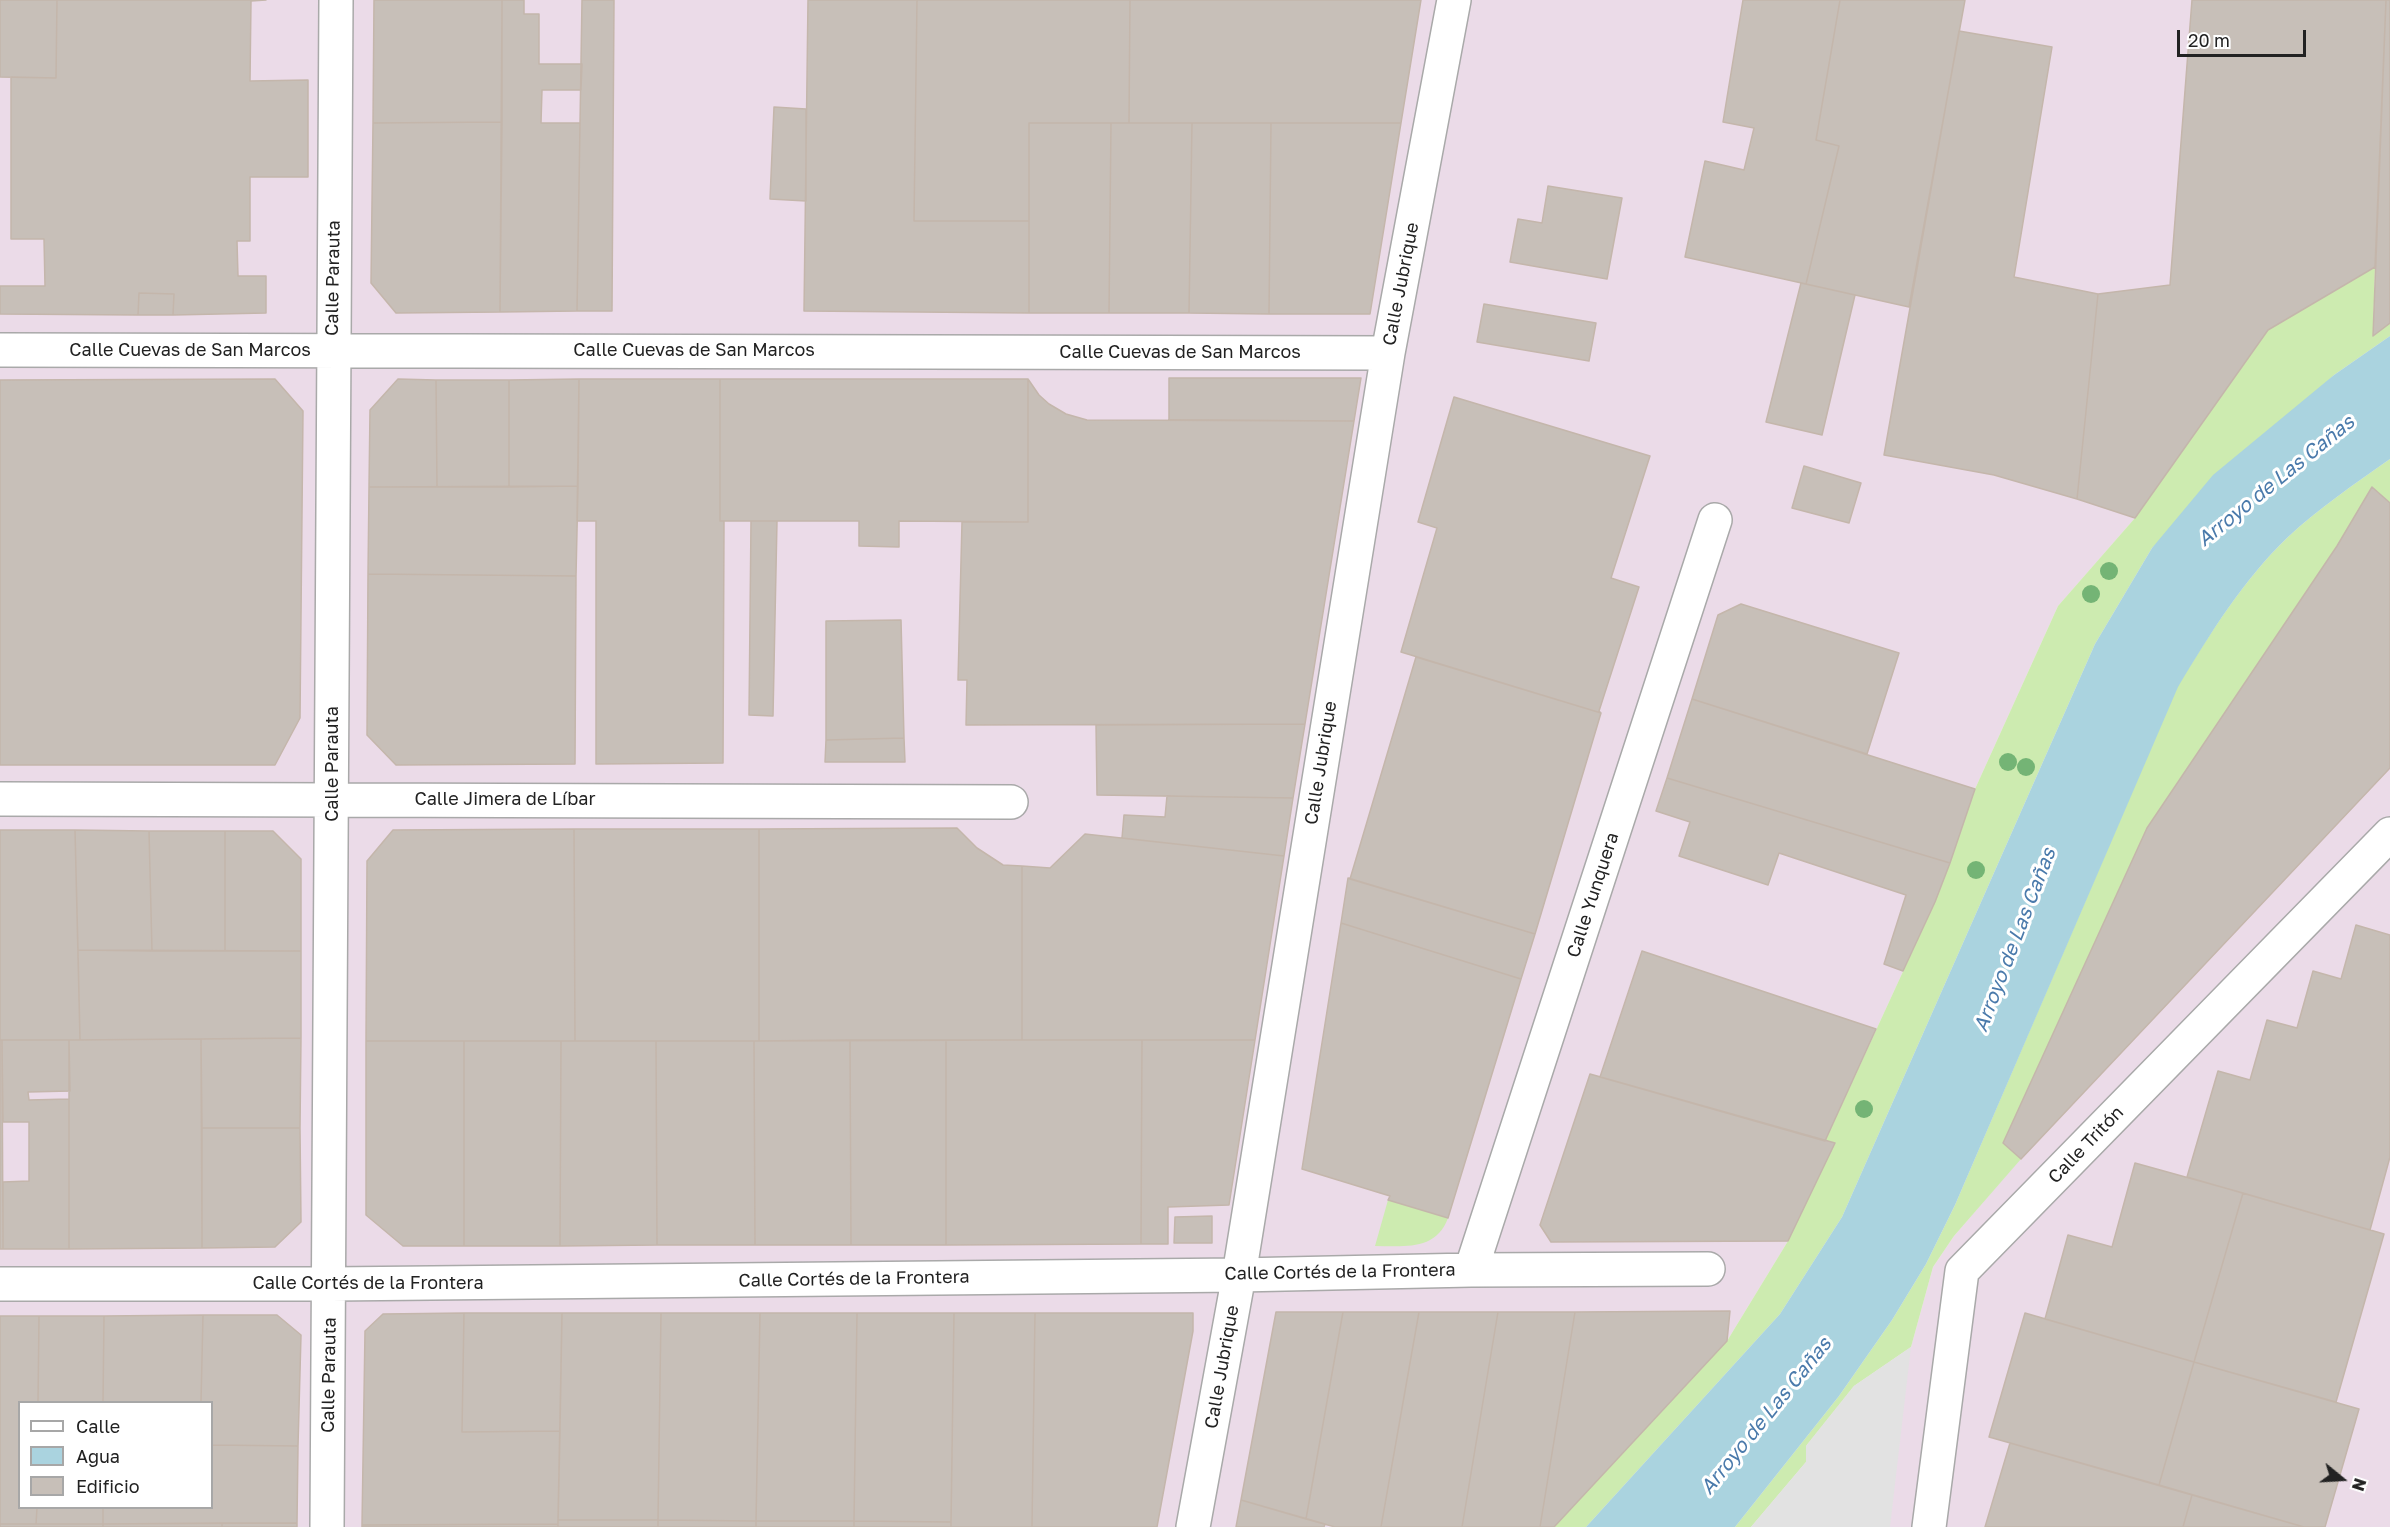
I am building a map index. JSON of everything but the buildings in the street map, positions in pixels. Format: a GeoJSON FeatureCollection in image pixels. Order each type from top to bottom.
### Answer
{"type":"FeatureCollection","features":[{"type":"Feature","properties":{"kind":"street","name":"Calle Parauta"},"geometry":{"type":"LineString","coordinates":[[327,1527],[331,1284],[332,350],[336,0]]}},
{"type":"Feature","properties":{"kind":"street","name":"Calle Jubrique"},"geometry":{"type":"LineString","coordinates":[[1193,1527],[1239,1275],[1388,353],[1454,0]]}},
{"type":"Feature","properties":{"kind":"street","name":"Calle Cuevas de San Marcos"},"geometry":{"type":"LineString","coordinates":[[0,350],[1388,353]]}},
{"type":"Feature","properties":{"kind":"street","name":"Calle Yunquera"},"geometry":{"type":"LineString","coordinates":[[1471,1270],[1715,520]]}},
{"type":"Feature","properties":{"kind":"street","name":"Calle Jimera de Líbar"},"geometry":{"type":"LineString","coordinates":[[0,799],[333,798],[1011,802]]}},
{"type":"Feature","properties":{"kind":"street","name":"Calle Tritón"},"geometry":{"type":"LineString","coordinates":[[1929,1527],[1962,1270],[2390,834]]}},
{"type":"Feature","properties":{"kind":"street","name":"Calle Cortés de la Frontera"},"geometry":{"type":"LineString","coordinates":[[0,1284],[331,1284],[1708,1269]]}},
{"type":"Feature","properties":{"kind":"shaded area"},"geometry":{"type":"Polygon","coordinates":[[[0,0],[2390,0],[2390,323],[2373,336],[2375,268],[2135,518],[2058,606],[1975,789],[1935,902],[1825,1141],[1835,1143],[1788,1241],[1727,1341],[1554,1527],[0,1527],[0,0]]]}},
{"type":"Feature","properties":{"kind":"shaded area"},"geometry":{"type":"Polygon","coordinates":[[[2372,487],[2390,503],[2390,1527],[1751,1527],[1806,1462],[1806,1446],[1854,1386],[1911,1347],[1933,1267],[1954,1236],[2021,1158],[2003,1143],[2372,487]]]}},
{"type":"Feature","properties":{"kind":"shaded area"},"geometry":{"type":"Polygon","coordinates":[[[1911,1347],[1890,1527],[1751,1527],[1806,1462],[1806,1446],[1854,1386],[1911,1347]]]}},
{"type":"Feature","properties":{"kind":"green space"},"geometry":{"type":"Polygon","coordinates":[[[2375,267],[2373,335],[2390,323],[2390,336],[2334,375],[2152,548],[2095,644],[1842,1217],[1780,1314],[1586,1527],[1554,1527],[1727,1341],[1788,1241],[1835,1143],[1825,1141],[1935,902],[1975,789],[2058,606],[2135,518],[2268,330],[2375,267]]]}},
{"type":"Feature","properties":{"kind":"green space"},"geometry":{"type":"Polygon","coordinates":[[[2390,459],[2390,503],[2372,487],[2021,1159],[1954,1236],[1933,1267],[1911,1347],[1854,1386],[1806,1446],[1806,1462],[1751,1527],[1735,1527],[1839,1396],[1892,1320],[1926,1264],[1955,1205],[2177,687],[2228,608],[2256,571],[2288,537],[2312,516],[2390,459]]]}},
{"type":"Feature","properties":{"kind":"green space"},"geometry":{"type":"Polygon","coordinates":[[[1388,1200],[1448,1218],[1443,1229],[1427,1241],[1408,1246],[1375,1246],[1388,1200]]]}},
{"type":"Feature","properties":{"kind":"water","name":"Arroyo de Las Cañas"},"geometry":{"type":"Polygon","coordinates":[[[2390,336],[2390,459],[2312,516],[2288,537],[2256,571],[2228,608],[2178,687],[1955,1205],[1926,1264],[1892,1320],[1839,1396],[1735,1527],[1586,1527],[1780,1314],[1842,1217],[2095,644],[2152,548],[2213,475],[2334,375],[2390,336]]]}}]}
